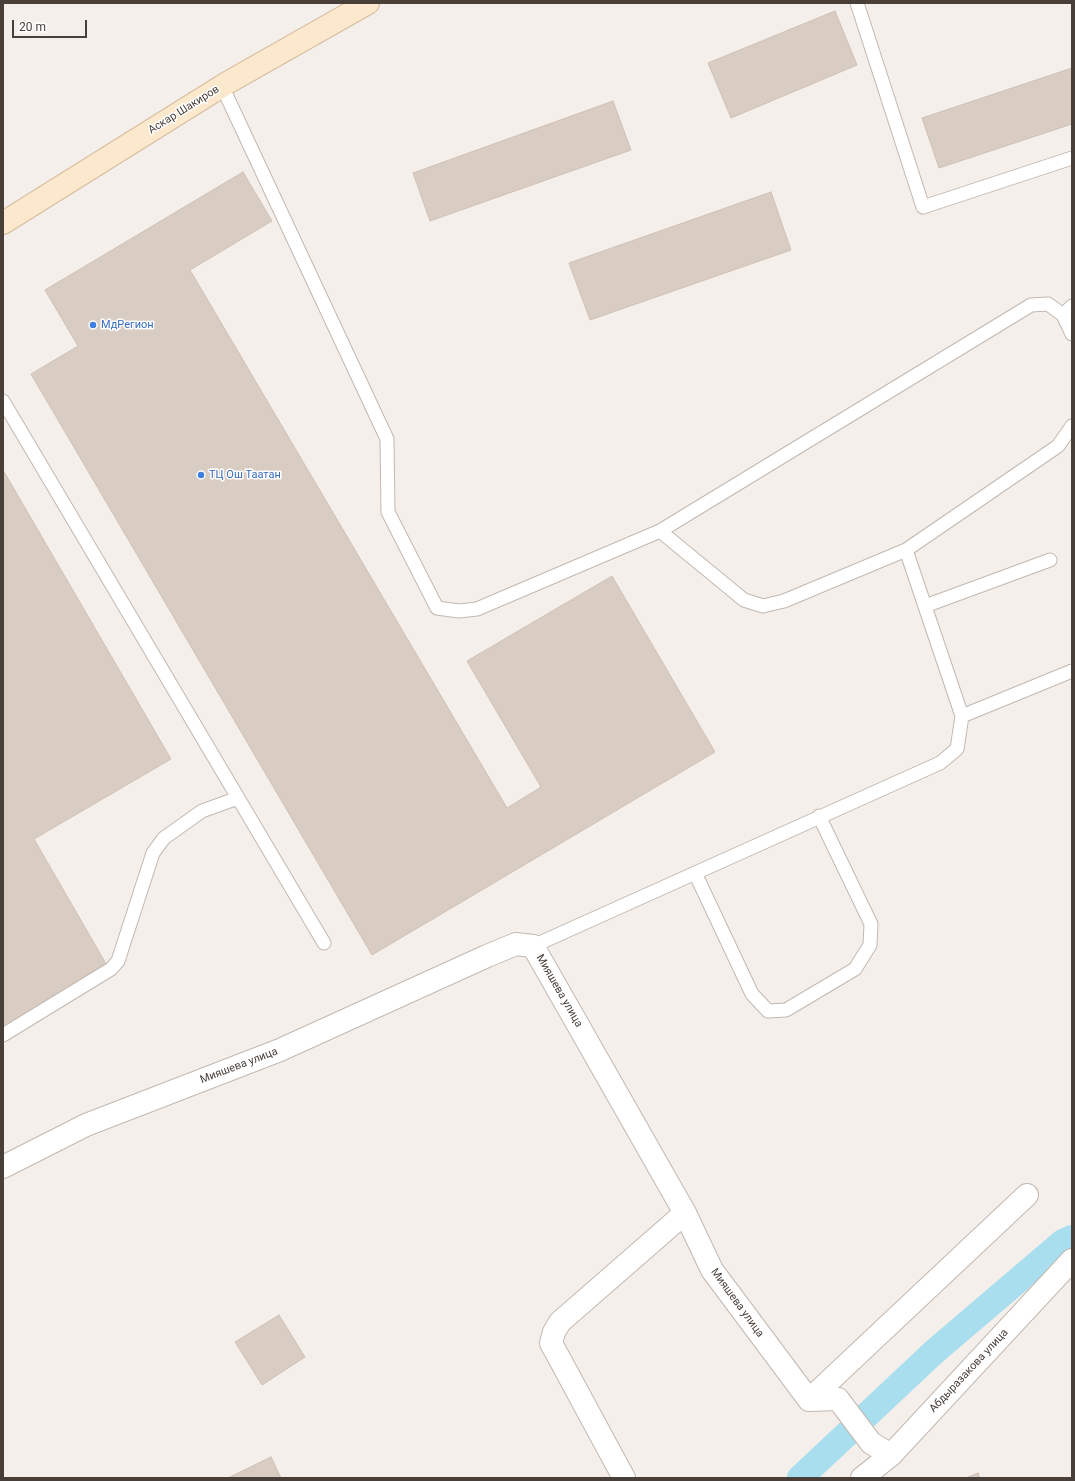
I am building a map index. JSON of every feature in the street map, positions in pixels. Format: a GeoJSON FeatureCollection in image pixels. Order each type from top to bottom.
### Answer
{"type":"FeatureCollection","features":[{"type":"Feature","properties":{"kind":"main road","name":"Аскар Шакиров"},"geometry":{"type":"LineString","coordinates":[[3,223],[222,86],[368,3]]}},
{"type":"Feature","properties":{"kind":"street","name":"Мияшева улица"},"geometry":{"type":"LineString","coordinates":[[3,1167],[86,1125],[280,1050],[516,944],[533,946],[685,1213],[712,1270],[809,1400]]}},
{"type":"Feature","properties":{"kind":"street"},"geometry":{"type":"LineString","coordinates":[[809,1400],[1027,1195]]}},
{"type":"Feature","properties":{"kind":"street"},"geometry":{"type":"LineString","coordinates":[[624,1478],[552,1343],[554,1332],[560,1322],[685,1213]]}},
{"type":"Feature","properties":{"kind":"street","name":"Абдыразакова улица"},"geometry":{"type":"LineString","coordinates":[[862,1478],[891,1456],[1072,1260]]}},
{"type":"Feature","properties":{"kind":"street"},"geometry":{"type":"LineString","coordinates":[[809,1400],[838,1399],[871,1443],[891,1456]]}},
{"type":"Feature","properties":{"kind":"lane"},"geometry":{"type":"LineString","coordinates":[[857,3],[923,207],[1072,158]]}},
{"type":"Feature","properties":{"kind":"lane"},"geometry":{"type":"LineString","coordinates":[[222,86],[387,439],[388,512],[437,608],[459,611],[477,609],[660,531],[1031,305],[1048,304],[1068,311],[1072,334]]}},
{"type":"Feature","properties":{"kind":"lane"},"geometry":{"type":"LineString","coordinates":[[3,401],[324,943]]}},
{"type":"Feature","properties":{"kind":"lane"},"geometry":{"type":"LineString","coordinates":[[660,531],[744,600],[763,606],[784,601],[906,550],[1058,446],[1072,426]]}},
{"type":"Feature","properties":{"kind":"lane"},"geometry":{"type":"LineString","coordinates":[[533,946],[819,816],[940,764],[957,749],[962,716],[906,550]]}},
{"type":"Feature","properties":{"kind":"lane"},"geometry":{"type":"LineString","coordinates":[[925,606],[1050,560]]}},
{"type":"Feature","properties":{"kind":"lane"},"geometry":{"type":"LineString","coordinates":[[962,716],[1072,670]]}},
{"type":"Feature","properties":{"kind":"lane"},"geometry":{"type":"LineString","coordinates":[[3,1035],[111,969],[118,961],[153,853],[164,838],[202,811],[238,798]]}},
{"type":"Feature","properties":{"kind":"lane"},"geometry":{"type":"LineString","coordinates":[[695,873],[752,994],[768,1011],[786,1010],[855,969],[870,945],[870,924],[819,816]]}},
{"type":"Feature","properties":{"kind":"building"},"geometry":{"type":"Polygon","coordinates":[[[835,11],[857,65],[731,118],[708,63],[835,11]]]}},
{"type":"Feature","properties":{"kind":"building"},"geometry":{"type":"Polygon","coordinates":[[[1072,68],[1072,124],[939,168],[922,118],[1072,68]]]}},
{"type":"Feature","properties":{"kind":"building"},"geometry":{"type":"Polygon","coordinates":[[[613,101],[631,150],[430,221],[413,173],[613,101]]]}},
{"type":"Feature","properties":{"kind":"building","name":"ТЦ Ош Таатан"},"geometry":{"type":"Polygon","coordinates":[[[243,172],[272,221],[190,270],[507,808],[541,787],[467,661],[612,576],[715,752],[372,955],[31,374],[78,346],[45,290],[243,172]]]}},
{"type":"Feature","properties":{"kind":"building"},"geometry":{"type":"Polygon","coordinates":[[[771,192],[791,250],[590,320],[569,263],[771,192]]]}},
{"type":"Feature","properties":{"kind":"building"},"geometry":{"type":"Polygon","coordinates":[[[3,470],[171,759],[34,839],[109,969],[3,1031],[3,470]]]}},
{"type":"Feature","properties":{"kind":"building"},"geometry":{"type":"Polygon","coordinates":[[[279,1315],[305,1357],[262,1385],[235,1342],[279,1315]]]}},
{"type":"Feature","properties":{"kind":"building"},"geometry":{"type":"Polygon","coordinates":[[[271,1457],[281,1478],[228,1478],[271,1457]]]}},
{"type":"Feature","properties":{"kind":"building"},"geometry":{"type":"Polygon","coordinates":[[[978,1473],[980,1478],[966,1478],[978,1473]]]}},
{"type":"Feature","properties":{"kind":"waterway"},"geometry":{"type":"LineString","coordinates":[[800,1478],[934,1352],[1063,1242],[1072,1238]]}},
{"type":"Feature","properties":{"kind":"place","name":"МдРегион"},"geometry":{"type":"Point","coordinates":[93,325]}},
{"type":"Feature","properties":{"kind":"place","name":"ТЦ Ош Таатан"},"geometry":{"type":"Point","coordinates":[201,475]}}]}
